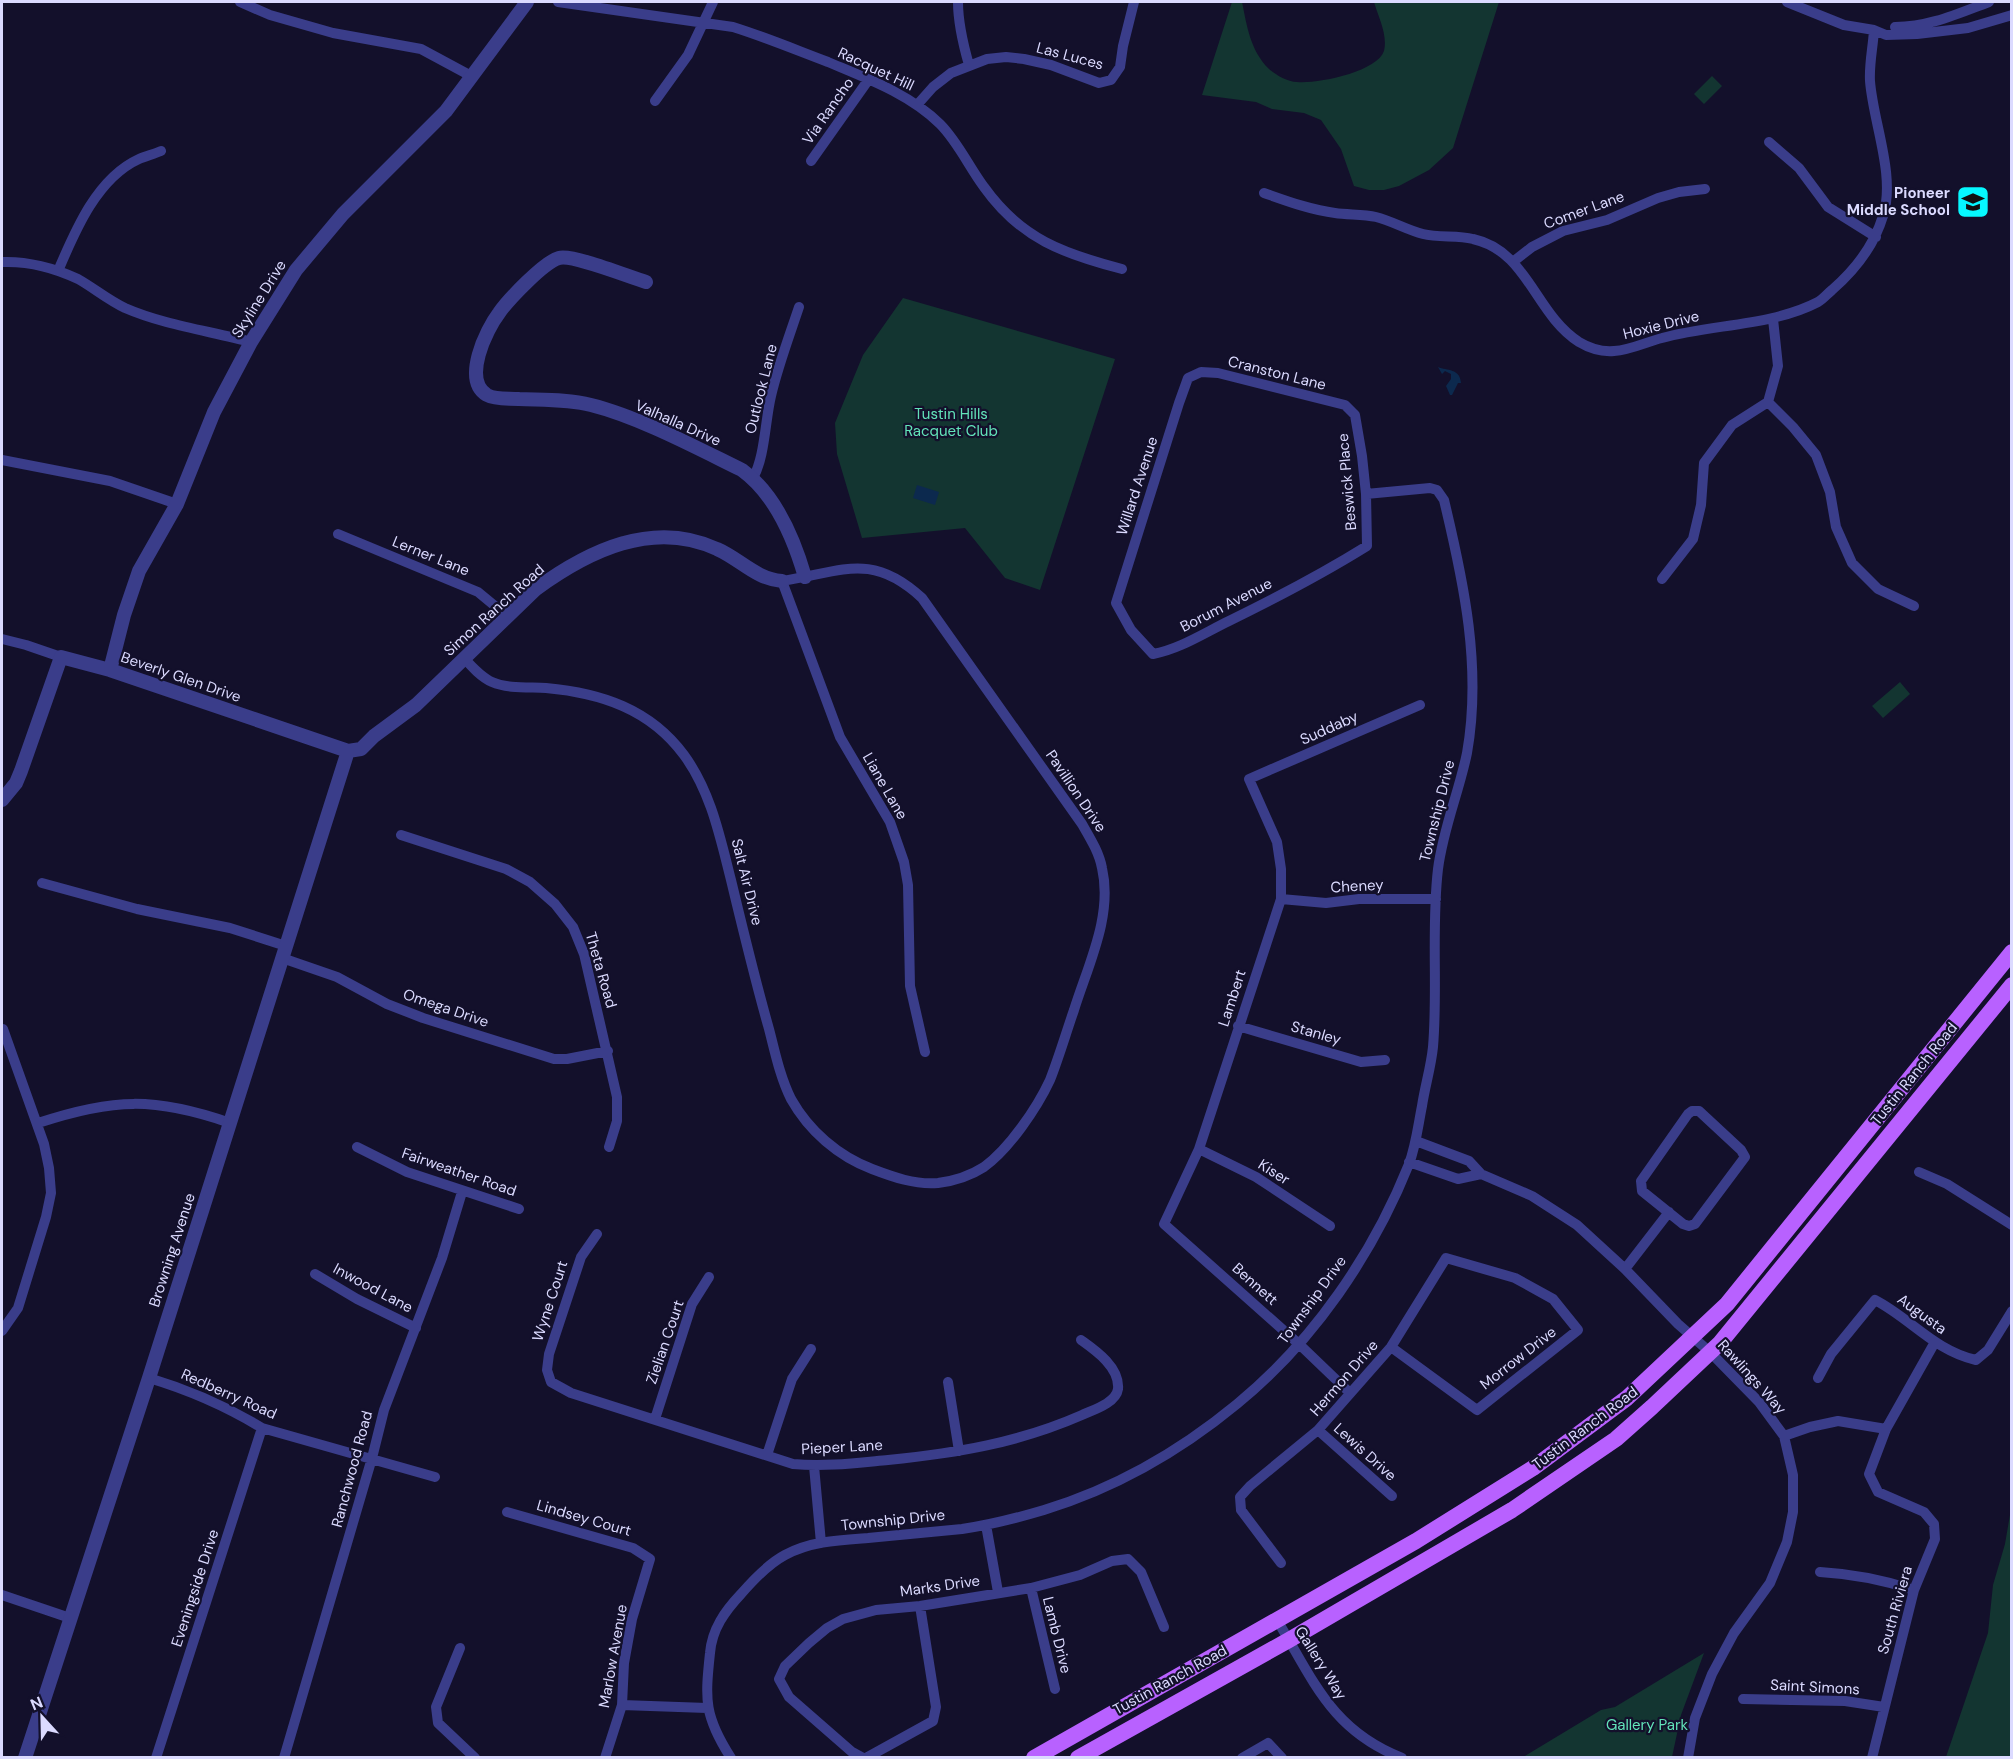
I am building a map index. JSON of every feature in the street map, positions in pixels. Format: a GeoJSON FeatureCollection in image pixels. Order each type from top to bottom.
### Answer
{"type":"FeatureCollection","features":[{"type":"Feature","properties":{"kind":"main road","name":"Tustin Ranch Road"},"geometry":{"type":"LineString","coordinates":[[1034,1758],[1416,1541],[1533,1468],[1627,1398],[1694,1337],[1758,1269],[2012,952]]}},
{"type":"Feature","properties":{"kind":"main road","name":"Tustin Ranch Road"},"geometry":{"type":"LineString","coordinates":[[1078,1758],[1289,1640],[1512,1510],[1616,1438],[1711,1353],[2012,985]]}},
{"type":"Feature","properties":{"kind":"street"},"geometry":{"type":"LineString","coordinates":[[240,2],[270,15],[333,33],[421,50],[473,77]]}},
{"type":"Feature","properties":{"kind":"street","name":"Skyline Drive"},"geometry":{"type":"LineString","coordinates":[[110,670],[126,606],[139,571],[177,504],[214,412],[250,342],[296,270],[350,207],[432,128],[473,77],[527,2]]}},
{"type":"Feature","properties":{"kind":"street","name":"Racquet Hill"},"geometry":{"type":"LineString","coordinates":[[558,2],[733,27],[869,79],[917,105],[940,124],[985,189],[1016,223],[1051,246],[1084,259],[1122,269]]}},
{"type":"Feature","properties":{"kind":"street"},"geometry":{"type":"LineString","coordinates":[[655,100],[688,55],[713,2]]}},
{"type":"Feature","properties":{"kind":"street"},"geometry":{"type":"LineString","coordinates":[[958,2],[962,41],[969,65]]}},
{"type":"Feature","properties":{"kind":"street","name":"Las Luces"},"geometry":{"type":"LineString","coordinates":[[917,105],[933,87],[951,73],[987,59],[1006,57],[1024,59],[1051,65],[1099,83],[1111,80],[1120,68],[1134,2]]}},
{"type":"Feature","properties":{"kind":"street"},"geometry":{"type":"LineString","coordinates":[[1787,2],[1845,25],[1874,30],[1886,35],[1968,28],[2012,15]]}},
{"type":"Feature","properties":{"kind":"street"},"geometry":{"type":"LineString","coordinates":[[1874,30],[1921,26],[1951,18],[1989,2]]}},
{"type":"Feature","properties":{"kind":"street","name":"Hoxie Drive"},"geometry":{"type":"LineString","coordinates":[[1264,193],[1298,205],[1333,213],[1376,217],[1424,235],[1473,239],[1493,247],[1514,261],[1563,330],[1579,342],[1596,350],[1628,349],[1662,337],[1773,319],[1819,302],[1851,273],[1876,237],[1884,214],[1886,187],[1881,135],[1870,81],[1874,30]]}},
{"type":"Feature","properties":{"kind":"street","name":"Via Rancho"},"geometry":{"type":"LineString","coordinates":[[811,160],[869,79]]}},
{"type":"Feature","properties":{"kind":"street"},"geometry":{"type":"LineString","coordinates":[[1769,142],[1799,168],[1828,207],[1876,237]]}},
{"type":"Feature","properties":{"kind":"street"},"geometry":{"type":"LineString","coordinates":[[58,271],[83,218],[115,175],[138,160],[161,152]]}},
{"type":"Feature","properties":{"kind":"street","name":"Comer Lane"},"geometry":{"type":"LineString","coordinates":[[1514,261],[1532,247],[1563,231],[1607,220],[1658,198],[1679,192],[1705,189]]}},
{"type":"Feature","properties":{"kind":"street","name":"Valhalla Drive"},"geometry":{"type":"LineString","coordinates":[[646,282],[560,257],[545,265],[500,312],[492,324],[477,363],[478,387],[488,396],[500,398],[590,404],[642,423],[753,478],[770,500],[793,542],[805,577]]}},
{"type":"Feature","properties":{"kind":"street"},"geometry":{"type":"LineString","coordinates":[[2,262],[31,264],[58,271],[126,308],[159,319],[250,342]]}},
{"type":"Feature","properties":{"kind":"street","name":"Outlook Lane"},"geometry":{"type":"LineString","coordinates":[[753,478],[761,459],[771,395],[799,307]]}},
{"type":"Feature","properties":{"kind":"street"},"geometry":{"type":"LineString","coordinates":[[1662,579],[1693,539],[1701,505],[1704,463],[1732,425],[1768,402],[1778,366],[1773,319]]}},
{"type":"Feature","properties":{"kind":"street","name":"Cranston Lane"},"geometry":{"type":"LineString","coordinates":[[1188,378],[1201,372],[1218,374],[1345,405],[1355,415]]}},
{"type":"Feature","properties":{"kind":"street","name":"Willard Avenue"},"geometry":{"type":"LineString","coordinates":[[1116,603],[1188,378]]}},
{"type":"Feature","properties":{"kind":"street"},"geometry":{"type":"LineString","coordinates":[[1768,402],[1793,427],[1816,456],[1830,492],[1836,527],[1852,563],[1878,589],[1914,606]]}},
{"type":"Feature","properties":{"kind":"street","name":"Beswick Place"},"geometry":{"type":"LineString","coordinates":[[1355,415],[1366,494],[1367,546]]}},
{"type":"Feature","properties":{"kind":"street"},"geometry":{"type":"LineString","coordinates":[[2,460],[110,481],[177,504]]}},
{"type":"Feature","properties":{"kind":"street","name":"Township Drive"},"geometry":{"type":"LineString","coordinates":[[731,1758],[707,1708],[711,1642],[725,1611],[766,1567],[786,1555],[821,1542],[986,1525],[1048,1509],[1090,1494],[1155,1462],[1193,1439],[1240,1402],[1300,1345],[1347,1281],[1388,1209],[1416,1141],[1432,1050],[1436,970],[1434,914],[1439,863],[1466,757],[1473,685],[1472,647],[1444,500],[1437,490],[1430,488],[1366,494]]}},
{"type":"Feature","properties":{"kind":"street","name":"Lerner Lane"},"geometry":{"type":"LineString","coordinates":[[338,534],[478,592],[507,616]]}},
{"type":"Feature","properties":{"kind":"street","name":"Simon Ranch Road"},"geometry":{"type":"LineString","coordinates":[[348,752],[361,749],[374,736],[416,705],[536,589],[556,574],[606,549],[643,538],[664,536],[682,538],[718,549],[753,572],[766,578],[782,581]]}},
{"type":"Feature","properties":{"kind":"street","name":"Borum Avenue"},"geometry":{"type":"LineString","coordinates":[[1116,603],[1131,630],[1153,654],[1169,651],[1298,586],[1367,546]]}},
{"type":"Feature","properties":{"kind":"street","name":"Pavillion Drive"},"geometry":{"type":"LineString","coordinates":[[782,581],[864,567],[898,579],[922,598],[1082,824],[1094,844],[1102,867],[1106,899],[1100,930],[1049,1082],[1025,1121],[1003,1149],[984,1167],[950,1182],[930,1184]]}},
{"type":"Feature","properties":{"kind":"street","name":"Liane Lane"},"geometry":{"type":"LineString","coordinates":[[782,581],[840,737],[890,822],[904,862],[908,885],[910,986],[925,1052]]}},
{"type":"Feature","properties":{"kind":"street","name":"Beverly Glen Drive"},"geometry":{"type":"LineString","coordinates":[[2,639],[110,670],[348,752]]}},
{"type":"Feature","properties":{"kind":"street"},"geometry":{"type":"LineString","coordinates":[[2,800],[16,783],[61,657]]}},
{"type":"Feature","properties":{"kind":"street","name":"Salt Air Drive"},"geometry":{"type":"LineString","coordinates":[[464,658],[489,681],[502,685],[572,691],[619,703],[638,712],[670,738],[697,774],[713,813],[784,1084],[792,1100],[818,1135],[856,1163],[907,1181],[930,1184]]}},
{"type":"Feature","properties":{"kind":"street","name":"Suddaby"},"geometry":{"type":"LineString","coordinates":[[1249,779],[1420,705]]}},
{"type":"Feature","properties":{"kind":"street","name":"Browning Avenue"},"geometry":{"type":"LineString","coordinates":[[26,1758],[348,752]]}},
{"type":"Feature","properties":{"kind":"street","name":"Lambert"},"geometry":{"type":"LineString","coordinates":[[1164,1224],[1199,1149],[1281,899],[1281,869],[1277,842],[1249,779]]}},
{"type":"Feature","properties":{"kind":"street","name":"Theta Road"},"geometry":{"type":"LineString","coordinates":[[401,835],[506,869],[530,882],[555,904],[573,927],[584,954],[617,1097],[617,1121],[609,1147]]}},
{"type":"Feature","properties":{"kind":"street","name":"Omega Drive"},"geometry":{"type":"LineString","coordinates":[[42,883],[137,909],[230,928],[337,977],[387,1004],[423,1018],[545,1056],[567,1059],[608,1051]]}},
{"type":"Feature","properties":{"kind":"street","name":"Cheney"},"geometry":{"type":"LineString","coordinates":[[1281,899],[1326,903],[1359,899],[1436,899]]}},
{"type":"Feature","properties":{"kind":"street","name":"Stanley"},"geometry":{"type":"LineString","coordinates":[[1238,1026],[1361,1062],[1385,1060]]}},
{"type":"Feature","properties":{"kind":"street"},"geometry":{"type":"LineString","coordinates":[[2,1331],[18,1308],[46,1217],[51,1193],[49,1168],[38,1123],[3,1029]]}},
{"type":"Feature","properties":{"kind":"street"},"geometry":{"type":"LineString","coordinates":[[38,1123],[83,1109],[131,1103],[158,1104],[193,1110],[230,1123]]}},
{"type":"Feature","properties":{"kind":"street"},"geometry":{"type":"LineString","coordinates":[[1692,1111],[1699,1111],[1742,1150],[1745,1157],[1695,1224],[1689,1226],[1683,1224],[1669,1212],[1642,1191],[1641,1181],[1688,1114],[1692,1111]]}},
{"type":"Feature","properties":{"kind":"street","name":"Rawlings Way"},"geometry":{"type":"LineString","coordinates":[[1416,1141],[1469,1161],[1481,1174],[1532,1196],[1577,1225],[1625,1269],[1678,1324],[1711,1353],[1759,1402],[1784,1436],[1793,1475],[1793,1512],[1787,1542],[1770,1583],[1734,1633],[1712,1674],[1695,1718],[1688,1758]]}},
{"type":"Feature","properties":{"kind":"street","name":"Fairweather Road"},"geometry":{"type":"LineString","coordinates":[[357,1147],[407,1172],[519,1209]]}},
{"type":"Feature","properties":{"kind":"street","name":"Kiser"},"geometry":{"type":"LineString","coordinates":[[1199,1149],[1256,1177],[1330,1226]]}},
{"type":"Feature","properties":{"kind":"street","name":"Rawlings Way"},"geometry":{"type":"LineString","coordinates":[[1409,1162],[1458,1179],[1481,1174]]}},
{"type":"Feature","properties":{"kind":"street"},"geometry":{"type":"LineString","coordinates":[[1919,1172],[1947,1184],[2012,1225]]}},
{"type":"Feature","properties":{"kind":"street","name":"Ranchwood Road"},"geometry":{"type":"LineString","coordinates":[[284,1758],[384,1410],[442,1258],[462,1192]]}},
{"type":"Feature","properties":{"kind":"street"},"geometry":{"type":"LineString","coordinates":[[1625,1269],[1669,1212]]}},
{"type":"Feature","properties":{"kind":"street","name":"Bennett"},"geometry":{"type":"LineString","coordinates":[[1164,1224],[1300,1345],[1350,1393]]}},
{"type":"Feature","properties":{"kind":"street","name":"Wyne Court"},"geometry":{"type":"LineString","coordinates":[[551,1382],[547,1370],[549,1354],[581,1257],[597,1234]]}},
{"type":"Feature","properties":{"kind":"street","name":"Hermon Drive"},"geometry":{"type":"LineString","coordinates":[[1281,1563],[1241,1510],[1240,1497],[1250,1486],[1318,1430],[1391,1347],[1446,1258],[1515,1278],[1553,1299],[1578,1330]]}},
{"type":"Feature","properties":{"kind":"street","name":"Inwood Lane"},"geometry":{"type":"LineString","coordinates":[[315,1274],[357,1299],[416,1328]]}},
{"type":"Feature","properties":{"kind":"street","name":"Zielian Court"},"geometry":{"type":"LineString","coordinates":[[655,1419],[692,1304],[709,1277]]}},
{"type":"Feature","properties":{"kind":"street","name":"Augusta"},"geometry":{"type":"LineString","coordinates":[[1818,1378],[1831,1354],[1875,1300],[1889,1307],[1935,1342],[1958,1356],[1976,1360],[1988,1350],[2012,1311]]}},
{"type":"Feature","properties":{"kind":"street","name":"Morrow Drive"},"geometry":{"type":"LineString","coordinates":[[1391,1347],[1477,1410],[1578,1330]]}},
{"type":"Feature","properties":{"kind":"street","name":"Pieper Lane"},"geometry":{"type":"LineString","coordinates":[[551,1382],[571,1393],[793,1464],[814,1466],[854,1463],[959,1451],[998,1444],[1041,1432],[1101,1406],[1114,1396],[1118,1389],[1115,1376],[1099,1353],[1081,1340]]}},
{"type":"Feature","properties":{"kind":"street","name":"South Riviera"},"geometry":{"type":"LineString","coordinates":[[1872,1758],[1914,1590],[1935,1539],[1934,1524],[1924,1512],[1878,1492],[1869,1474],[1886,1429],[1935,1342]]}},
{"type":"Feature","properties":{"kind":"street"},"geometry":{"type":"LineString","coordinates":[[767,1455],[792,1379],[811,1349]]}},
{"type":"Feature","properties":{"kind":"street","name":"Redberry Road"},"geometry":{"type":"LineString","coordinates":[[149,1378],[183,1388],[238,1413],[262,1428],[435,1477]]}},
{"type":"Feature","properties":{"kind":"street"},"geometry":{"type":"LineString","coordinates":[[948,1382],[959,1451]]}},
{"type":"Feature","properties":{"kind":"street"},"geometry":{"type":"LineString","coordinates":[[1784,1436],[1838,1421],[1886,1429]]}},
{"type":"Feature","properties":{"kind":"street","name":"Eveningside Drive"},"geometry":{"type":"LineString","coordinates":[[156,1758],[262,1428]]}},
{"type":"Feature","properties":{"kind":"street","name":"Lewis Drive"},"geometry":{"type":"LineString","coordinates":[[1318,1430],[1392,1496]]}},
{"type":"Feature","properties":{"kind":"street"},"geometry":{"type":"LineString","coordinates":[[814,1466],[821,1542]]}},
{"type":"Feature","properties":{"kind":"street","name":"Lindsey Court"},"geometry":{"type":"LineString","coordinates":[[507,1512],[633,1548],[650,1559]]}},
{"type":"Feature","properties":{"kind":"street"},"geometry":{"type":"LineString","coordinates":[[986,1525],[998,1592]]}},
{"type":"Feature","properties":{"kind":"street","name":"Marlow Avenue"},"geometry":{"type":"LineString","coordinates":[[604,1758],[622,1705],[624,1663],[632,1619],[650,1559]]}},
{"type":"Feature","properties":{"kind":"street","name":"Marks Drive"},"geometry":{"type":"LineString","coordinates":[[865,1758],[852,1752],[789,1697],[779,1679],[785,1666],[809,1643],[827,1628],[843,1619],[876,1610],[920,1606],[1031,1588],[1080,1575],[1113,1561],[1128,1559],[1141,1572],[1164,1627]]}},
{"type":"Feature","properties":{"kind":"street"},"geometry":{"type":"LineString","coordinates":[[1820,1572],[1848,1573],[1879,1578],[1914,1590]]}},
{"type":"Feature","properties":{"kind":"street","name":"Lamb Drive"},"geometry":{"type":"LineString","coordinates":[[1031,1588],[1055,1689]]}},
{"type":"Feature","properties":{"kind":"street"},"geometry":{"type":"LineString","coordinates":[[2,1595],[70,1618]]}},
{"type":"Feature","properties":{"kind":"street"},"geometry":{"type":"LineString","coordinates":[[865,1758],[933,1721],[936,1707],[920,1606]]}},
{"type":"Feature","properties":{"kind":"street","name":"Gallery Way"},"geometry":{"type":"LineString","coordinates":[[1276,1620],[1322,1696],[1338,1716],[1378,1748],[1402,1758]]}},
{"type":"Feature","properties":{"kind":"street"},"geometry":{"type":"LineString","coordinates":[[460,1648],[436,1707],[438,1723],[475,1758]]}},
{"type":"Feature","properties":{"kind":"street","name":"Saint Simons"},"geometry":{"type":"LineString","coordinates":[[1743,1699],[1845,1701],[1884,1707]]}},
{"type":"Feature","properties":{"kind":"street"},"geometry":{"type":"LineString","coordinates":[[622,1705],[707,1708]]}},
{"type":"Feature","properties":{"kind":"street"},"geometry":{"type":"LineString","coordinates":[[1242,1758],[1268,1743],[1282,1758]]}},
{"type":"Feature","properties":{"kind":"green space"},"geometry":{"type":"Polygon","coordinates":[[[1232,2],[1242,2],[1253,46],[1269,69],[1289,81],[1306,82],[1331,79],[1359,71],[1379,58],[1384,51],[1385,39],[1374,2],[1499,2],[1453,148],[1429,170],[1399,186],[1384,190],[1369,190],[1354,186],[1341,149],[1321,120],[1304,113],[1272,109],[1256,102],[1202,95],[1232,2]]]}},
{"type":"Feature","properties":{"kind":"green space"},"geometry":{"type":"Polygon","coordinates":[[[1712,76],[1722,86],[1704,104],[1694,94],[1712,76]]]}},
{"type":"Feature","properties":{"kind":"green space","name":"Tustin Hills Racquet Club"},"geometry":{"type":"Polygon","coordinates":[[[903,298],[1115,359],[1040,590],[1005,578],[965,528],[862,538],[837,454],[835,423],[863,355],[903,298]]]}},
{"type":"Feature","properties":{"kind":"green space"},"geometry":{"type":"Polygon","coordinates":[[[1900,682],[1910,694],[1883,718],[1872,706],[1900,682]]]}},
{"type":"Feature","properties":{"kind":"green space"},"geometry":{"type":"Polygon","coordinates":[[[2011,1509],[2011,1757],[1946,1757],[1988,1633],[1993,1585],[2005,1544],[2011,1509]]]}},
{"type":"Feature","properties":{"kind":"green space","name":"Gallery Park"},"geometry":{"type":"Polygon","coordinates":[[[1704,1653],[1681,1715],[1672,1757],[1523,1757],[1601,1710],[1615,1707],[1704,1653]]]}},
{"type":"Feature","properties":{"kind":"water"},"geometry":{"type":"Polygon","coordinates":[[[1438,367],[1456,372],[1460,378],[1461,383],[1458,383],[1452,395],[1446,386],[1451,379],[1451,374],[1445,371],[1442,374],[1438,367]]]}},
{"type":"Feature","properties":{"kind":"water"},"geometry":{"type":"Polygon","coordinates":[[[917,485],[939,492],[935,505],[913,498],[917,485]]]}},
{"type":"Feature","properties":{"kind":"place","name":"Pioneer Middle School"},"geometry":{"type":"Point","coordinates":[1973,202]}}]}
